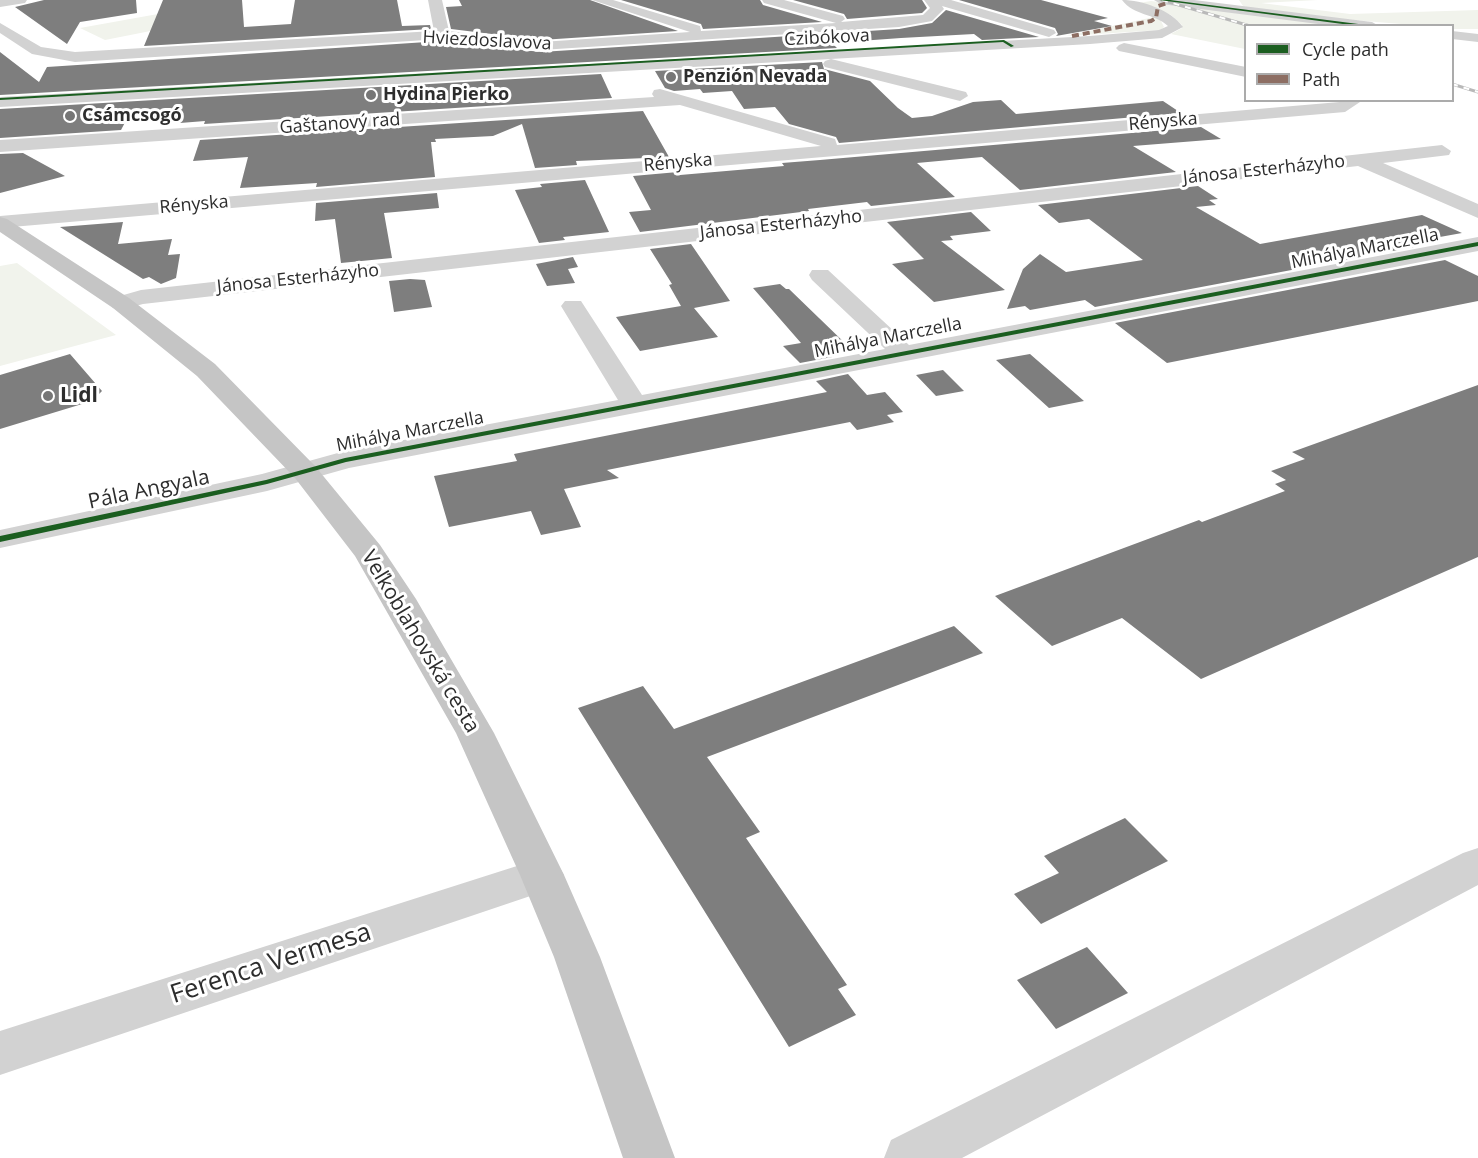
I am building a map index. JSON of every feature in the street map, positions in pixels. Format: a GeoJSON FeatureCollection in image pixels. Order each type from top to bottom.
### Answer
{"type":"FeatureCollection","features":[{"type":"Feature","properties":{"kind":"main road","name":"Veľkoblahovská cesta"},"geometry":{"type":"LineString","coordinates":[[0,222],[121,303],[206,370],[305,472],[369,552],[399,598],[475,733],[543,875],[578,957],[650,1158]]}},
{"type":"Feature","properties":{"kind":"street"},"geometry":{"type":"LineString","coordinates":[[0,3],[20,0]]}},
{"type":"Feature","properties":{"kind":"street"},"geometry":{"type":"LineString","coordinates":[[435,0],[442,36]]}},
{"type":"Feature","properties":{"kind":"street"},"geometry":{"type":"LineString","coordinates":[[599,0],[703,32],[707,36]]}},
{"type":"Feature","properties":{"kind":"street"},"geometry":{"type":"LineString","coordinates":[[769,0],[851,22],[856,26]]}},
{"type":"Feature","properties":{"kind":"street","name":"Hviezdoslavova"},"geometry":{"type":"LineString","coordinates":[[899,23],[931,16],[937,9],[931,0]]}},
{"type":"Feature","properties":{"kind":"street"},"geometry":{"type":"LineString","coordinates":[[936,0],[1067,40]]}},
{"type":"Feature","properties":{"kind":"street"},"geometry":{"type":"LineString","coordinates":[[1161,0],[1234,4],[1359,24]]}},
{"type":"Feature","properties":{"kind":"street","name":"Czibókova"},"geometry":{"type":"LineString","coordinates":[[0,102],[1090,39],[1162,34],[1176,27],[1166,16],[1128,3]]}},
{"type":"Feature","properties":{"kind":"street","name":"Hviezdoslavova"},"geometry":{"type":"LineString","coordinates":[[0,27],[37,51],[75,57],[442,36],[541,46],[996,18]]}},
{"type":"Feature","properties":{"kind":"street"},"geometry":{"type":"LineString","coordinates":[[1454,35],[1478,38]]}},
{"type":"Feature","properties":{"kind":"street"},"geometry":{"type":"LineString","coordinates":[[1090,39],[1244,72]]}},
{"type":"Feature","properties":{"kind":"street"},"geometry":{"type":"LineString","coordinates":[[801,56],[960,96]]}},
{"type":"Feature","properties":{"kind":"street","name":"Gaštanový rad"},"geometry":{"type":"LineString","coordinates":[[582,69],[835,145],[837,149]]}},
{"type":"Feature","properties":{"kind":"street","name":"Gaštanový rad"},"geometry":{"type":"LineString","coordinates":[[0,146],[680,100]]}},
{"type":"Feature","properties":{"kind":"street","name":"Rényska"},"geometry":{"type":"LineString","coordinates":[[0,222],[1345,107],[1352,102]]}},
{"type":"Feature","properties":{"kind":"street","name":"Jánosa Esterházyho"},"geometry":{"type":"LineString","coordinates":[[121,303],[141,297],[1442,151]]}},
{"type":"Feature","properties":{"kind":"street","name":"Mihálya Marczella"},"geometry":{"type":"LineString","coordinates":[[1358,159],[1478,212]]}},
{"type":"Feature","properties":{"kind":"street","name":"Mihálya Marczella"},"geometry":{"type":"LineString","coordinates":[[305,472],[345,460],[1478,244]]}},
{"type":"Feature","properties":{"kind":"street"},"geometry":{"type":"LineString","coordinates":[[820,276],[902,352]]}},
{"type":"Feature","properties":{"kind":"street"},"geometry":{"type":"LineString","coordinates":[[573,306],[635,405]]}},
{"type":"Feature","properties":{"kind":"street","name":"Pála Angyala"},"geometry":{"type":"LineString","coordinates":[[0,539],[305,472]]}},
{"type":"Feature","properties":{"kind":"street"},"geometry":{"type":"LineString","coordinates":[[910,1158],[1478,865]]}},
{"type":"Feature","properties":{"kind":"street","name":"Ferenca Vermesa"},"geometry":{"type":"LineString","coordinates":[[0,1053],[543,875]]}},
{"type":"Feature","properties":{"kind":"shaded area"},"geometry":{"type":"Polygon","coordinates":[[[1239,0],[1318,0],[1261,3],[1350,14],[1478,10],[1478,29],[1454,29],[1454,24],[1376,22],[1243,6],[1239,0]]]}},
{"type":"Feature","properties":{"kind":"shaded area"},"geometry":{"type":"Polygon","coordinates":[[[1151,1],[1330,24],[1244,24],[1244,49],[1171,34],[1182,28],[1182,25],[1171,15],[1139,3],[1151,1]]]}},
{"type":"Feature","properties":{"kind":"shaded area"},"geometry":{"type":"Polygon","coordinates":[[[169,12],[196,22],[105,40],[80,28],[169,12]]]}},
{"type":"Feature","properties":{"kind":"shaded area"},"geometry":{"type":"Polygon","coordinates":[[[1154,17],[1161,21],[1164,27],[1161,30],[1066,36],[1154,17]]]}},
{"type":"Feature","properties":{"kind":"shaded area"},"geometry":{"type":"Polygon","coordinates":[[[17,263],[116,335],[0,366],[0,266],[17,263]]]}},
{"type":"Feature","properties":{"kind":"building"},"geometry":{"type":"Polygon","coordinates":[[[44,0],[136,0],[137,13],[80,22],[67,44],[15,7],[44,0]]]}},
{"type":"Feature","properties":{"kind":"building"},"geometry":{"type":"Polygon","coordinates":[[[163,0],[242,0],[244,27],[291,24],[295,0],[397,0],[402,26],[430,25],[431,29],[144,46],[163,0]]]}},
{"type":"Feature","properties":{"kind":"building"},"geometry":{"type":"Polygon","coordinates":[[[459,0],[590,0],[678,31],[541,40],[451,29],[446,7],[462,6],[459,0]]]}},
{"type":"Feature","properties":{"kind":"building"},"geometry":{"type":"Polygon","coordinates":[[[621,0],[760,0],[763,5],[822,22],[703,29],[701,24],[621,0]]]}},
{"type":"Feature","properties":{"kind":"building"},"geometry":{"type":"Polygon","coordinates":[[[793,0],[922,0],[927,8],[922,13],[847,19],[844,14],[793,0]]]}},
{"type":"Feature","properties":{"kind":"building"},"geometry":{"type":"Polygon","coordinates":[[[959,0],[1041,0],[1108,18],[1094,21],[1112,26],[1056,36],[1058,34],[1055,28],[959,0]]]}},
{"type":"Feature","properties":{"kind":"building"},"geometry":{"type":"Polygon","coordinates":[[[946,10],[1039,37],[982,40],[974,34],[901,38],[832,43],[837,48],[0,95],[0,52],[39,82],[47,67],[442,41],[541,52],[899,29],[932,23],[946,10]]]}},
{"type":"Feature","properties":{"kind":"building"},"geometry":{"type":"Polygon","coordinates":[[[822,62],[824,69],[870,81],[912,118],[932,116],[973,102],[1001,100],[1016,114],[1163,101],[1181,113],[839,143],[836,137],[789,124],[775,107],[744,109],[732,91],[703,93],[700,89],[674,91],[665,88],[655,71],[822,62]]]}},
{"type":"Feature","properties":{"kind":"building"},"geometry":{"type":"Polygon","coordinates":[[[601,74],[612,98],[204,124],[205,121],[180,123],[131,111],[121,130],[0,138],[0,109],[601,74]]]}},
{"type":"Feature","properties":{"kind":"building"},"geometry":{"type":"Polygon","coordinates":[[[643,111],[669,157],[576,161],[577,165],[535,168],[522,124],[493,136],[435,139],[436,142],[431,142],[435,177],[316,187],[317,183],[240,188],[248,157],[193,161],[200,140],[643,111]]]}},
{"type":"Feature","properties":{"kind":"building"},"geometry":{"type":"Polygon","coordinates":[[[1201,127],[1221,139],[1133,146],[1176,172],[1020,190],[982,157],[917,163],[955,197],[871,206],[867,202],[640,232],[629,212],[651,210],[633,176],[678,172],[680,175],[784,166],[782,163],[1201,127]]]}},
{"type":"Feature","properties":{"kind":"building"},"geometry":{"type":"Polygon","coordinates":[[[23,153],[65,176],[0,193],[0,154],[23,153]]]}},
{"type":"Feature","properties":{"kind":"building"},"geometry":{"type":"Polygon","coordinates":[[[585,180],[609,232],[563,237],[565,240],[539,243],[515,190],[542,187],[540,184],[585,180]]]}},
{"type":"Feature","properties":{"kind":"building"},"geometry":{"type":"Polygon","coordinates":[[[1198,186],[1218,199],[1209,200],[1216,205],[1196,207],[1260,244],[1422,215],[1462,233],[1412,242],[1419,246],[1095,307],[1085,300],[1030,310],[1025,306],[1007,309],[1023,269],[1040,254],[1066,272],[1143,260],[1089,219],[1059,223],[1038,205],[1198,186]]]}},
{"type":"Feature","properties":{"kind":"building"},"geometry":{"type":"Polygon","coordinates":[[[437,193],[439,208],[384,213],[392,258],[341,263],[335,219],[315,221],[316,203],[437,193]]]}},
{"type":"Feature","properties":{"kind":"building"},"geometry":{"type":"Polygon","coordinates":[[[971,212],[991,231],[950,236],[953,240],[941,241],[1005,290],[934,302],[892,264],[924,259],[887,222],[971,212]]]}},
{"type":"Feature","properties":{"kind":"building"},"geometry":{"type":"Polygon","coordinates":[[[123,222],[118,244],[172,239],[168,255],[180,254],[176,278],[161,284],[149,277],[143,279],[60,227],[123,222]]]}},
{"type":"Feature","properties":{"kind":"building"},"geometry":{"type":"Polygon","coordinates":[[[691,244],[730,301],[694,308],[718,337],[640,351],[616,317],[681,306],[669,285],[672,284],[650,249],[691,244]]]}},
{"type":"Feature","properties":{"kind":"building"},"geometry":{"type":"Polygon","coordinates":[[[573,257],[578,267],[568,269],[575,283],[547,286],[536,264],[573,257]]]}},
{"type":"Feature","properties":{"kind":"building"},"geometry":{"type":"Polygon","coordinates":[[[1445,260],[1478,276],[1478,301],[1167,363],[1115,323],[1445,260]]]}},
{"type":"Feature","properties":{"kind":"building"},"geometry":{"type":"Polygon","coordinates":[[[425,280],[432,307],[394,312],[389,281],[425,280]]]}},
{"type":"Feature","properties":{"kind":"building"},"geometry":{"type":"Polygon","coordinates":[[[780,284],[789,289],[849,347],[827,351],[832,357],[800,363],[783,346],[801,343],[753,288],[780,284]]]}},
{"type":"Feature","properties":{"kind":"building","name":"Lidl"},"geometry":{"type":"Polygon","coordinates":[[[70,354],[102,391],[92,401],[0,429],[0,375],[70,354]]]}},
{"type":"Feature","properties":{"kind":"building"},"geometry":{"type":"Polygon","coordinates":[[[1030,354],[1084,401],[1049,408],[996,360],[1030,354]]]}},
{"type":"Feature","properties":{"kind":"building"},"geometry":{"type":"Polygon","coordinates":[[[943,370],[964,391],[936,396],[916,375],[943,370]]]}},
{"type":"Feature","properties":{"kind":"building"},"geometry":{"type":"Polygon","coordinates":[[[848,374],[867,395],[885,392],[903,412],[887,415],[894,422],[857,430],[850,422],[607,470],[619,478],[564,489],[581,527],[541,535],[531,511],[449,527],[434,476],[517,461],[514,454],[827,392],[816,381],[848,374]]]}},
{"type":"Feature","properties":{"kind":"building"},"geometry":{"type":"Polygon","coordinates":[[[1478,385],[1478,557],[1201,679],[1122,618],[1052,646],[995,596],[1199,520],[1202,522],[1285,491],[1275,484],[1286,480],[1271,471],[1305,459],[1292,452],[1478,385]]]}},
{"type":"Feature","properties":{"kind":"building"},"geometry":{"type":"Polygon","coordinates":[[[954,626],[983,653],[707,757],[760,832],[746,838],[847,985],[838,989],[856,1015],[789,1047],[578,708],[643,686],[674,729],[954,626]]]}},
{"type":"Feature","properties":{"kind":"building"},"geometry":{"type":"Polygon","coordinates":[[[1125,818],[1168,861],[1041,924],[1014,894],[1059,873],[1044,856],[1125,818]]]}},
{"type":"Feature","properties":{"kind":"building"},"geometry":{"type":"Polygon","coordinates":[[[1087,947],[1128,993],[1056,1029],[1017,980],[1087,947]]]}},
{"type":"Feature","properties":{"kind":"railway"},"geometry":{"type":"LineString","coordinates":[[1162,0],[1244,24]]}},
{"type":"Feature","properties":{"kind":"railway"},"geometry":{"type":"LineString","coordinates":[[1454,85],[1478,92]]}},
{"type":"Feature","properties":{"kind":"marked path"},"geometry":{"type":"LineString","coordinates":[[1072,36],[1151,21],[1156,18],[1158,6],[1167,3]]}},
{"type":"Feature","properties":{"kind":"cycle path"},"geometry":{"type":"LineString","coordinates":[[1161,0],[1356,24]]}},
{"type":"Feature","properties":{"kind":"cycle path"},"geometry":{"type":"LineString","coordinates":[[0,99],[1004,41],[1012,46]]}},
{"type":"Feature","properties":{"kind":"cycle path"},"geometry":{"type":"LineString","coordinates":[[0,539],[267,482],[345,460],[1478,244]]}},
{"type":"Feature","properties":{"kind":"place","name":"Penzión Nevada"},"geometry":{"type":"Point","coordinates":[671,77]}},
{"type":"Feature","properties":{"kind":"place","name":"Hydina Pierko"},"geometry":{"type":"Point","coordinates":[371,95]}},
{"type":"Feature","properties":{"kind":"place","name":"Csámcsogó"},"geometry":{"type":"Point","coordinates":[70,116]}},
{"type":"Feature","properties":{"kind":"place","name":"Lidl"},"geometry":{"type":"Point","coordinates":[48,396]}}]}
